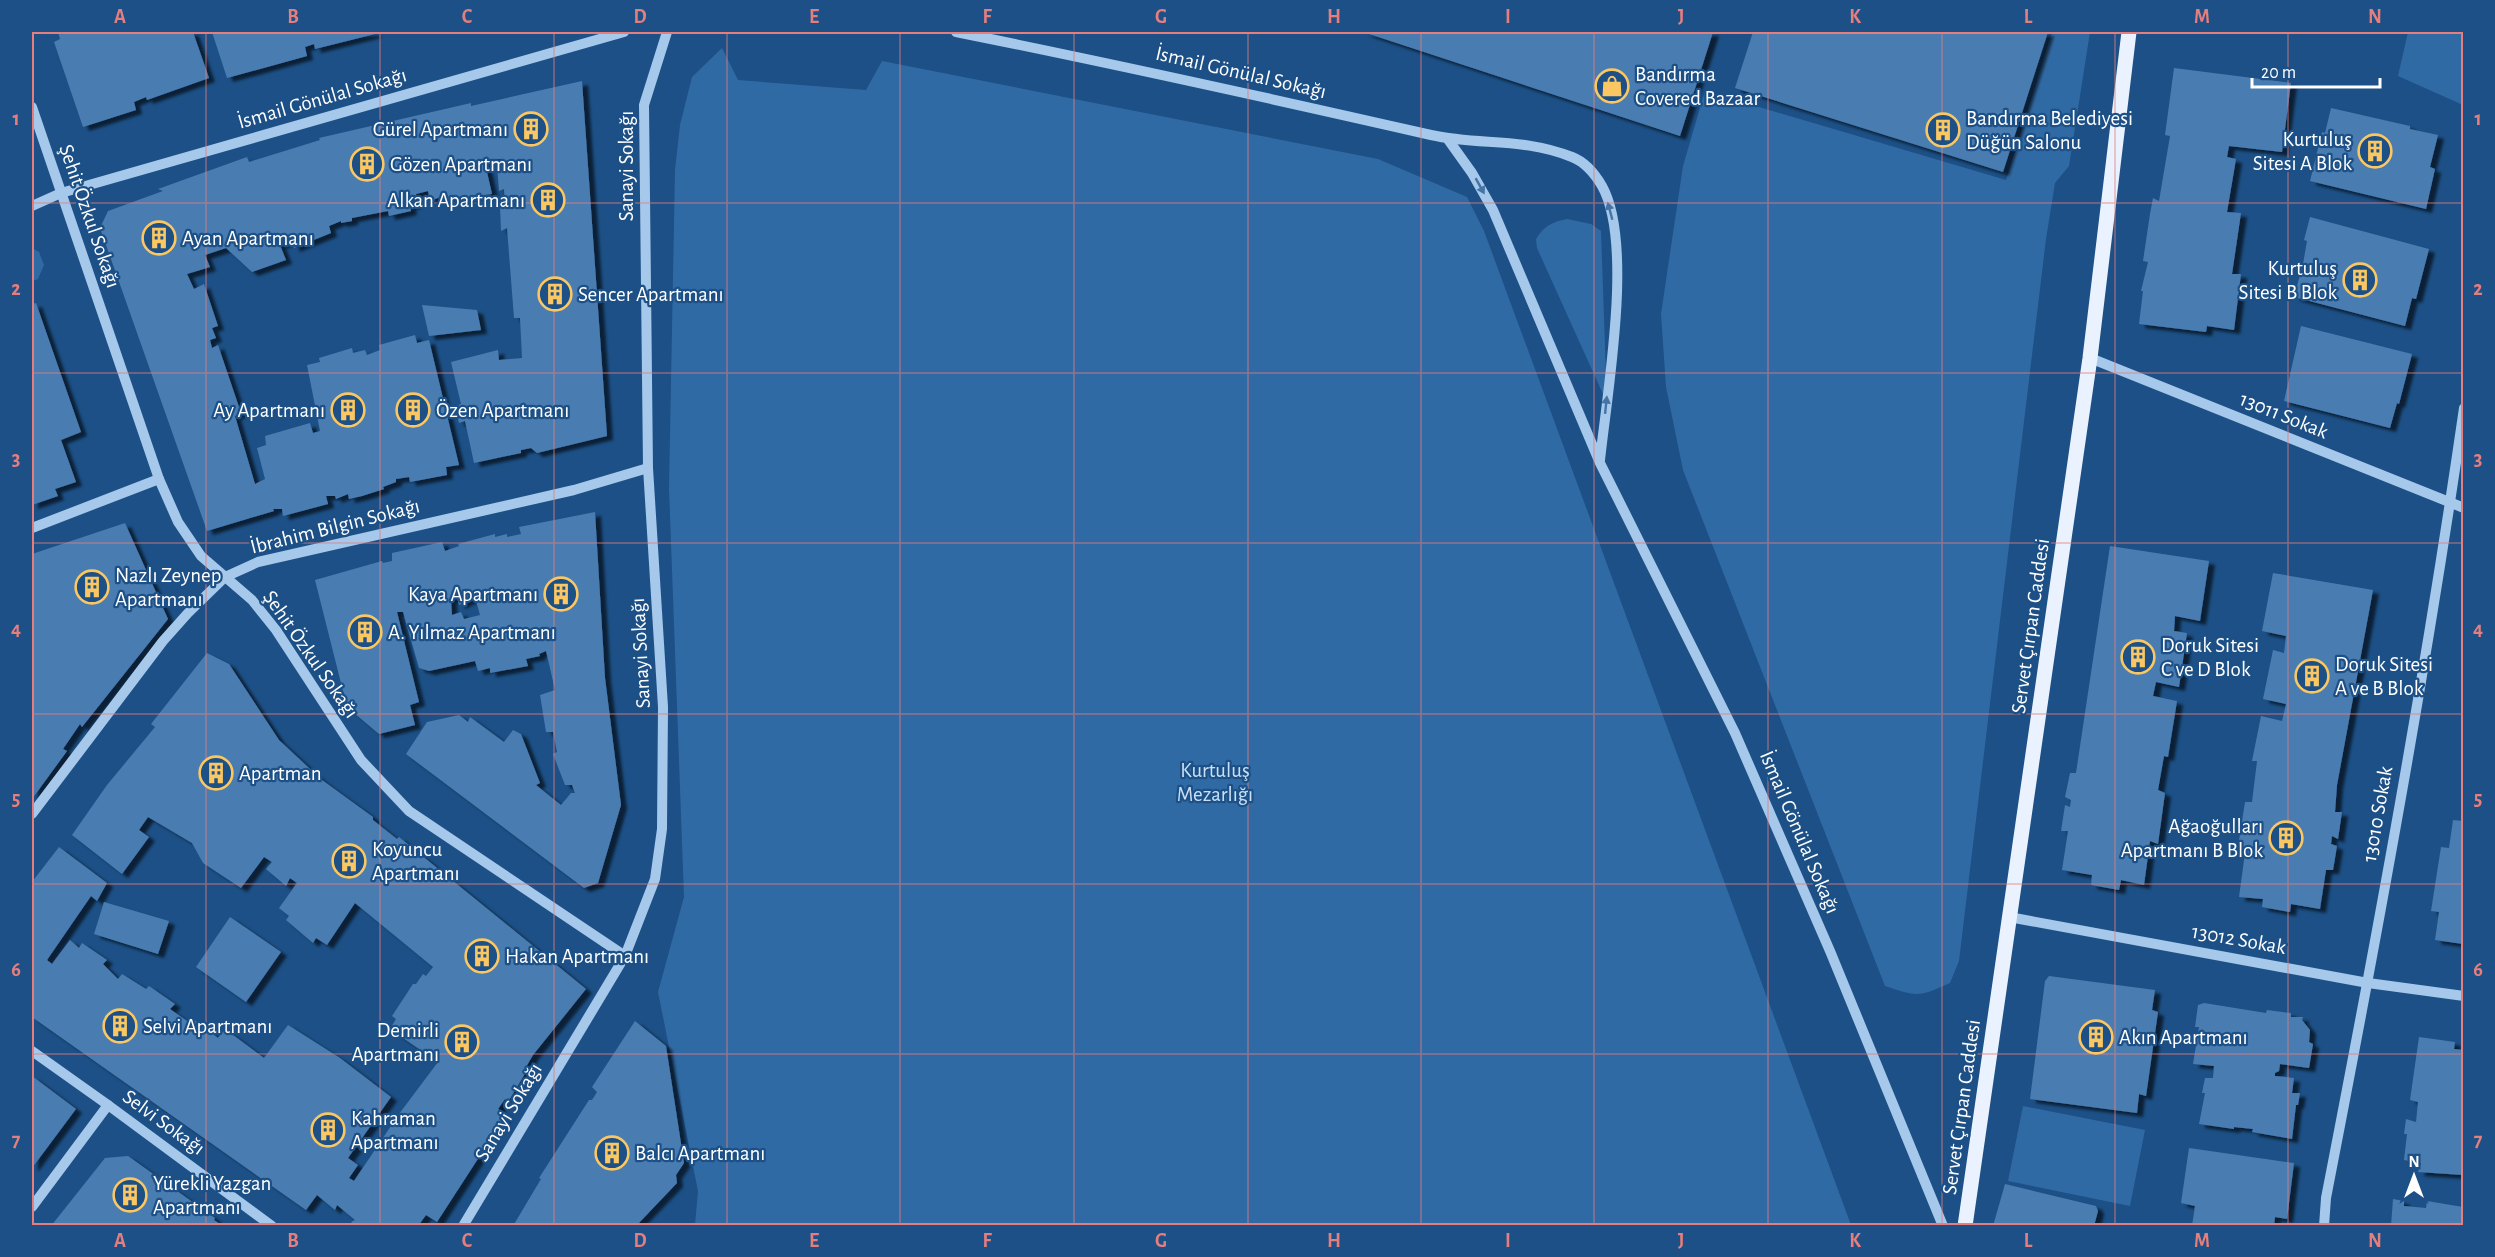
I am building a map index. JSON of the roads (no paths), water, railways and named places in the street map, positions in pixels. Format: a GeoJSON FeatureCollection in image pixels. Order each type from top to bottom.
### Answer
{"type":"FeatureCollection","features":[{"type":"Feature","properties":{"kind":"main road","name":"Servet Çırpan Caddesi"},"geometry":{"type":"LineString","coordinates":[[1965,1226],[2090,357],[2128,32]]}},
{"type":"Feature","properties":{"kind":"street","name":"İsmail Gönülal Sokağı"},"geometry":{"type":"LineString","coordinates":[[32,206],[61,193],[624,32]]}},
{"type":"Feature","properties":{"kind":"street","name":"Sanayi Sokağı"},"geometry":{"type":"LineString","coordinates":[[463,1226],[625,956],[655,879],[662,829],[663,707],[648,468],[644,105],[667,32]]}},
{"type":"Feature","properties":{"kind":"street","name":"İsmail Gönülal Sokağı"},"geometry":{"type":"LineString","coordinates":[[956,32],[1181,78],[1447,138],[1503,141],[1543,148],[1574,158],[1591,170],[1603,188],[1617,242],[1615,322],[1600,463]]}},
{"type":"Feature","properties":{"kind":"street","name":"Şehit Özkul Sokağı"},"geometry":{"type":"LineString","coordinates":[[32,107],[159,479],[178,522],[201,556],[252,600],[276,630],[361,760],[409,811],[625,956]]}},
{"type":"Feature","properties":{"kind":"street","name":"İsmail Gönülal Sokağı"},"geometry":{"type":"LineString","coordinates":[[1447,138],[1472,173],[1493,210],[1600,463],[1735,733],[1830,951],[1943,1226]]}},
{"type":"Feature","properties":{"kind":"street","name":"13011 Sokak"},"geometry":{"type":"LineString","coordinates":[[2090,357],[2463,508]]}},
{"type":"Feature","properties":{"kind":"street","name":"13010 Sokak"},"geometry":{"type":"LineString","coordinates":[[2324,1226],[2326,1198],[2368,983],[2450,503],[2463,408]]}},
{"type":"Feature","properties":{"kind":"street","name":"İbrahim Bilgin Sokağı"},"geometry":{"type":"LineString","coordinates":[[32,814],[163,641],[225,578],[258,562],[574,490],[648,468]]}},
{"type":"Feature","properties":{"kind":"street"},"geometry":{"type":"LineString","coordinates":[[32,528],[159,479]]}},
{"type":"Feature","properties":{"kind":"street","name":"13012 Sokak"},"geometry":{"type":"LineString","coordinates":[[2009,917],[2368,983],[2463,996]]}},
{"type":"Feature","properties":{"kind":"street","name":"Selvi Sokağı"},"geometry":{"type":"LineString","coordinates":[[32,1052],[272,1226]]}},
{"type":"Feature","properties":{"kind":"street"},"geometry":{"type":"LineString","coordinates":[[32,1206],[108,1105]]}},
{"type":"Feature","properties":{"kind":"place","name":"Bandırma Covered Bazaar"},"geometry":{"type":"Point","coordinates":[1612,86]}},
{"type":"Feature","properties":{"kind":"place","name":"Gürel Apartmanı"},"geometry":{"type":"Point","coordinates":[531,129]}},
{"type":"Feature","properties":{"kind":"place","name":"Bandırma Belediyesi Düğün Salonu"},"geometry":{"type":"Point","coordinates":[1943,130]}},
{"type":"Feature","properties":{"kind":"place","name":"Kurtuluş Sitesi A Blok"},"geometry":{"type":"Point","coordinates":[2375,151]}},
{"type":"Feature","properties":{"kind":"place","name":"Gözen Apartmanı"},"geometry":{"type":"Point","coordinates":[367,164]}},
{"type":"Feature","properties":{"kind":"place","name":"Alkan Apartmanı"},"geometry":{"type":"Point","coordinates":[548,200]}},
{"type":"Feature","properties":{"kind":"place","name":"Ayan Apartmanı"},"geometry":{"type":"Point","coordinates":[159,238]}},
{"type":"Feature","properties":{"kind":"place","name":"Kurtuluş Sitesi B Blok"},"geometry":{"type":"Point","coordinates":[2360,280]}},
{"type":"Feature","properties":{"kind":"place","name":"Sencer Apartmanı"},"geometry":{"type":"Point","coordinates":[555,294]}},
{"type":"Feature","properties":{"kind":"place","name":"Ay Apartmanı"},"geometry":{"type":"Point","coordinates":[348,410]}},
{"type":"Feature","properties":{"kind":"place","name":"Özen Apartmanı"},"geometry":{"type":"Point","coordinates":[413,410]}},
{"type":"Feature","properties":{"kind":"place","name":"Nazlı Zeynep Apartmanı"},"geometry":{"type":"Point","coordinates":[92,587]}},
{"type":"Feature","properties":{"kind":"place","name":"Kaya Apartmanı"},"geometry":{"type":"Point","coordinates":[561,594]}},
{"type":"Feature","properties":{"kind":"place","name":"A. Yılmaz Apartmanı"},"geometry":{"type":"Point","coordinates":[365,632]}},
{"type":"Feature","properties":{"kind":"place","name":"Doruk Sitesi C ve D Blok"},"geometry":{"type":"Point","coordinates":[2138,657]}},
{"type":"Feature","properties":{"kind":"place","name":"Doruk Sitesi A ve B Blok"},"geometry":{"type":"Point","coordinates":[2312,676]}},
{"type":"Feature","properties":{"kind":"place","name":"Apartman"},"geometry":{"type":"Point","coordinates":[216,773]}},
{"type":"Feature","properties":{"kind":"place","name":"Ağaoğulları Apartmanı B Blok"},"geometry":{"type":"Point","coordinates":[2286,838]}},
{"type":"Feature","properties":{"kind":"place","name":"Koyuncu Apartmanı"},"geometry":{"type":"Point","coordinates":[349,861]}},
{"type":"Feature","properties":{"kind":"place","name":"Hakan Apartmanı"},"geometry":{"type":"Point","coordinates":[482,956]}},
{"type":"Feature","properties":{"kind":"place","name":"Selvi Apartmanı"},"geometry":{"type":"Point","coordinates":[120,1026]}},
{"type":"Feature","properties":{"kind":"place","name":"Akın Apartmanı"},"geometry":{"type":"Point","coordinates":[2096,1037]}},
{"type":"Feature","properties":{"kind":"place","name":"Demirli Apartmanı"},"geometry":{"type":"Point","coordinates":[462,1042]}},
{"type":"Feature","properties":{"kind":"place","name":"Kahraman Apartmanı"},"geometry":{"type":"Point","coordinates":[328,1130]}},
{"type":"Feature","properties":{"kind":"place","name":"Balcı Apartmanı"},"geometry":{"type":"Point","coordinates":[612,1153]}},
{"type":"Feature","properties":{"kind":"place","name":"Yürekli Yazgan Apartmanı"},"geometry":{"type":"Point","coordinates":[130,1195]}},
{"type":"Feature","properties":{"kind":"park label","name":"Kurtuluş Mezarlığı"},"geometry":{"type":"Point","coordinates":[1215,782]}}]}
